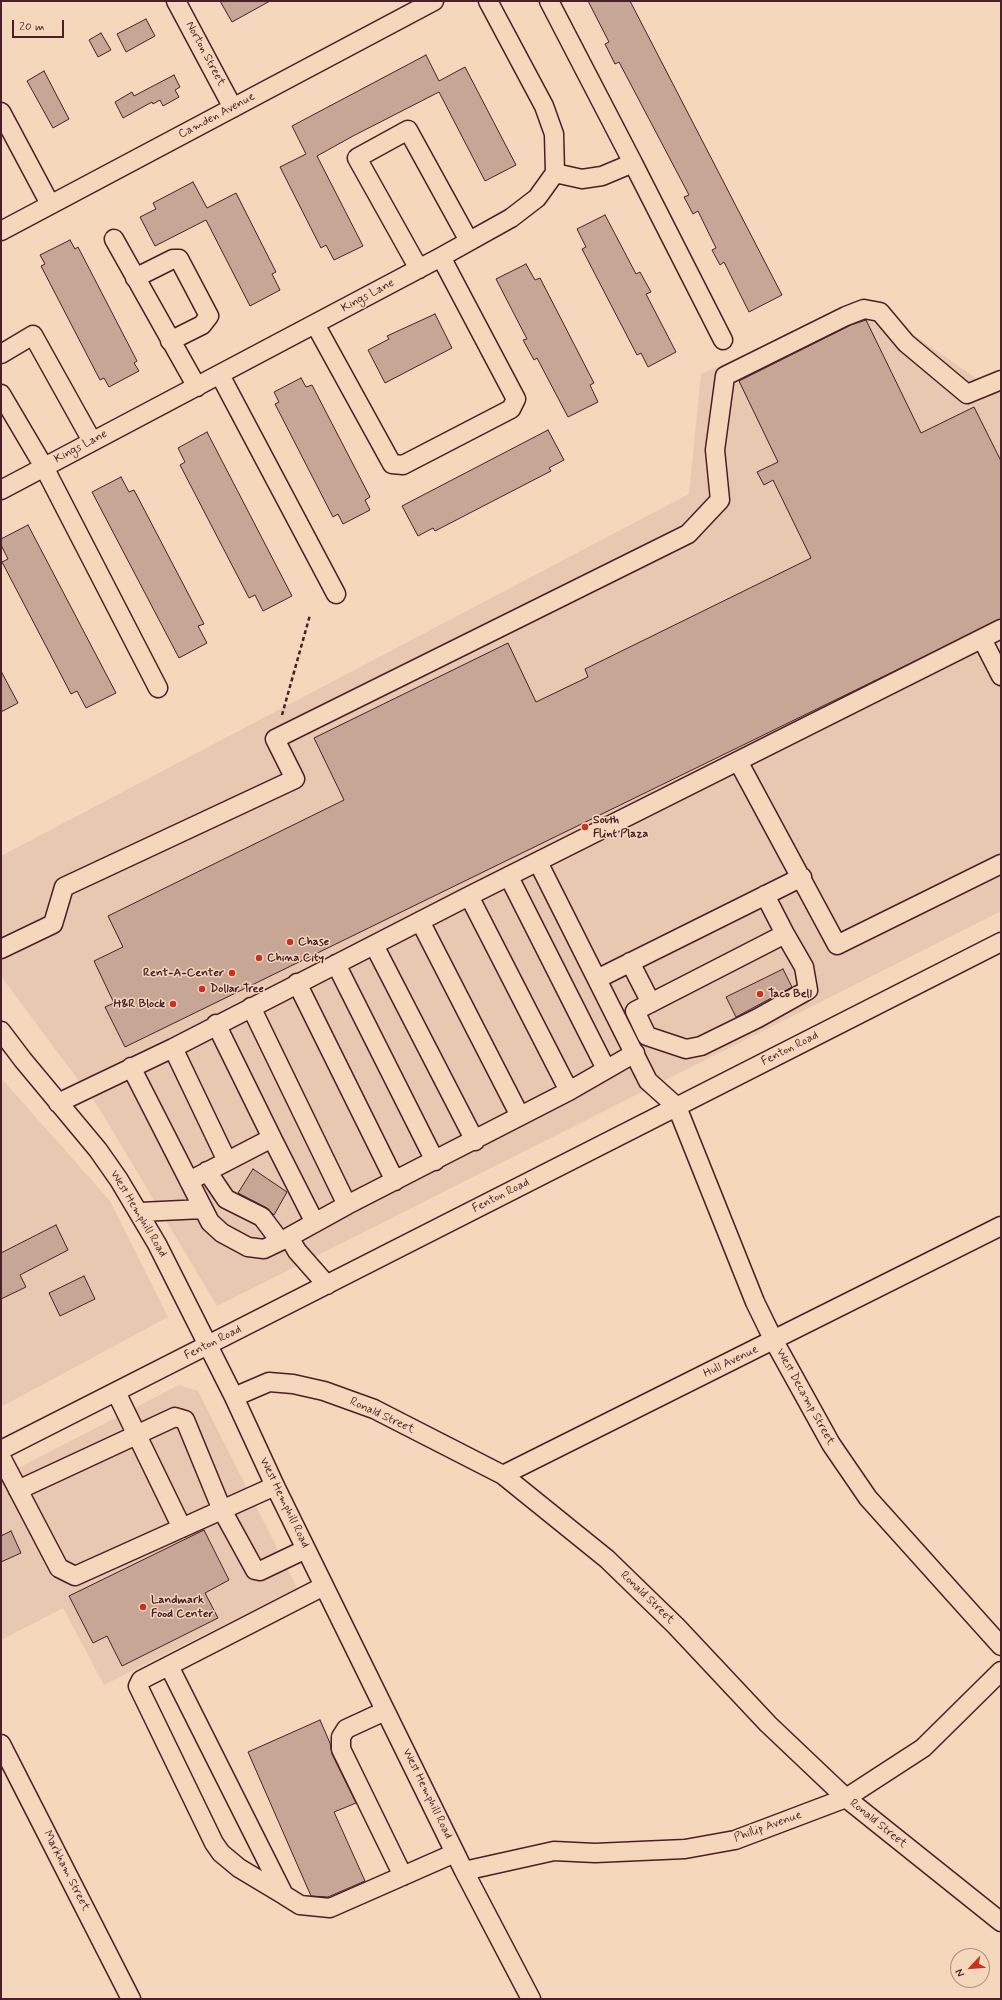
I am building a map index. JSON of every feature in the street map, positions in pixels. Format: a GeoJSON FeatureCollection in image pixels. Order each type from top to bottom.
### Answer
{"type":"FeatureCollection","features":[{"type":"Feature","properties":{"kind":"street","name":"Norton Street"},"geometry":{"type":"LineString","coordinates":[[176,1],[233,108]]}},
{"type":"Feature","properties":{"kind":"street","name":"Camden Avenue"},"geometry":{"type":"LineString","coordinates":[[1,231],[233,108],[413,6],[434,1]]}},
{"type":"Feature","properties":{"kind":"street"},"geometry":{"type":"LineString","coordinates":[[488,1],[544,106],[554,134],[555,173],[582,179],[602,176],[633,163]]}},
{"type":"Feature","properties":{"kind":"street"},"geometry":{"type":"LineString","coordinates":[[549,1],[723,340]]}},
{"type":"Feature","properties":{"kind":"street"},"geometry":{"type":"LineString","coordinates":[[1,112],[50,204]]}},
{"type":"Feature","properties":{"kind":"street"},"geometry":{"type":"LineString","coordinates":[[419,269],[357,158],[408,130],[469,241]]}},
{"type":"Feature","properties":{"kind":"street","name":"Kings Lane"},"geometry":{"type":"LineString","coordinates":[[1,490],[419,269],[511,218],[537,198],[555,173]]}},
{"type":"Feature","properties":{"kind":"street"},"geometry":{"type":"LineString","coordinates":[[114,239],[197,387]]}},
{"type":"Feature","properties":{"kind":"street"},"geometry":{"type":"LineString","coordinates":[[315,324],[392,464],[403,465],[511,409],[516,399],[441,257]]}},
{"type":"Feature","properties":{"kind":"street"},"geometry":{"type":"LineString","coordinates":[[136,278],[172,259],[178,259],[208,316],[202,325],[170,341]]}},
{"type":"Feature","properties":{"kind":"street"},"geometry":{"type":"LineString","coordinates":[[1,949],[53,924],[64,886],[295,779],[275,739],[688,534],[720,500],[715,450],[725,376],[846,316],[864,309],[880,312],[906,343],[967,394],[1001,380]]}},
{"type":"Feature","properties":{"kind":"street"},"geometry":{"type":"LineString","coordinates":[[1,354],[32,335],[92,441]]}},
{"type":"Feature","properties":{"kind":"street"},"geometry":{"type":"LineString","coordinates":[[220,375],[336,594]]}},
{"type":"Feature","properties":{"kind":"street"},"geometry":{"type":"LineString","coordinates":[[1,394],[44,466],[158,688]]}},
{"type":"Feature","properties":{"kind":"street"},"geometry":{"type":"LineString","coordinates":[[58,1103],[173,1048],[216,1024],[1001,629]]}},
{"type":"Feature","properties":{"kind":"street"},"geometry":{"type":"LineString","coordinates":[[982,639],[1001,676]]}},
{"type":"Feature","properties":{"kind":"street"},"geometry":{"type":"LineString","coordinates":[[738,761],[802,877],[837,945],[1001,864]]}},
{"type":"Feature","properties":{"kind":"street"},"geometry":{"type":"LineString","coordinates":[[538,862],[648,1081],[677,1107]]}},
{"type":"Feature","properties":{"kind":"street"},"geometry":{"type":"LineString","coordinates":[[508,877],[606,1069]]}},
{"type":"Feature","properties":{"kind":"street"},"geometry":{"type":"LineString","coordinates":[[597,979],[802,877]]}},
{"type":"Feature","properties":{"kind":"street"},"geometry":{"type":"LineString","coordinates":[[765,895],[804,967],[808,990],[758,1018],[701,1046],[686,1050],[647,1036],[635,1011],[785,934]]}},
{"type":"Feature","properties":{"kind":"street"},"geometry":{"type":"LineString","coordinates":[[469,896],[569,1091]]}},
{"type":"Feature","properties":{"kind":"street"},"geometry":{"type":"LineString","coordinates":[[420,922],[520,1116]]}},
{"type":"Feature","properties":{"kind":"street","name":"Fenton Road"},"geometry":{"type":"LineString","coordinates":[[1,1450],[1001,942]]}},
{"type":"Feature","properties":{"kind":"street"},"geometry":{"type":"LineString","coordinates":[[374,945],[475,1140]]}},
{"type":"Feature","properties":{"kind":"street"},"geometry":{"type":"LineString","coordinates":[[630,962],[651,1003]]}},
{"type":"Feature","properties":{"kind":"street"},"geometry":{"type":"LineString","coordinates":[[336,964],[435,1161]]}},
{"type":"Feature","properties":{"kind":"street"},"geometry":{"type":"LineString","coordinates":[[298,983],[395,1181]]}},
{"type":"Feature","properties":{"kind":"street"},"geometry":{"type":"LineString","coordinates":[[252,1007],[347,1205]]}},
{"type":"Feature","properties":{"kind":"street"},"geometry":{"type":"LineString","coordinates":[[216,1024],[315,1223]]}},
{"type":"Feature","properties":{"kind":"street","name":"West Hemphill Road"},"geometry":{"type":"LineString","coordinates":[[1,1031],[58,1103],[98,1150],[140,1212],[234,1397],[275,1486],[464,1871],[531,1999]]}},
{"type":"Feature","properties":{"kind":"street"},"geometry":{"type":"LineString","coordinates":[[173,1048],[227,1161]]}},
{"type":"Feature","properties":{"kind":"street"},"geometry":{"type":"LineString","coordinates":[[131,1067],[210,1222],[222,1233],[248,1247],[264,1249],[569,1091],[635,1053]]}},
{"type":"Feature","properties":{"kind":"street","name":"West Decamp Street"},"geometry":{"type":"LineString","coordinates":[[677,1107],[755,1302],[774,1341],[831,1444],[868,1498],[1001,1646]]}},
{"type":"Feature","properties":{"kind":"street"},"geometry":{"type":"LineString","coordinates":[[189,1181],[272,1138]]}},
{"type":"Feature","properties":{"kind":"street"},"geometry":{"type":"LineString","coordinates":[[207,1171],[226,1199],[262,1217],[285,1239],[327,1285]]}},
{"type":"Feature","properties":{"kind":"street"},"geometry":{"type":"LineString","coordinates":[[140,1212],[203,1209]]}},
{"type":"Feature","properties":{"kind":"street","name":"Hull Avenue"},"geometry":{"type":"LineString","coordinates":[[503,1475],[774,1341],[1001,1226]]}},
{"type":"Feature","properties":{"kind":"street","name":"Ronald Street"},"geometry":{"type":"LineString","coordinates":[[234,1397],[269,1382],[293,1384],[324,1390],[374,1410],[503,1475],[607,1559],[676,1626],[768,1724],[846,1798],[1001,1922]]}},
{"type":"Feature","properties":{"kind":"street"},"geometry":{"type":"LineString","coordinates":[[116,1392],[182,1528]]}},
{"type":"Feature","properties":{"kind":"street"},"geometry":{"type":"LineString","coordinates":[[18,1490],[175,1417],[185,1420],[222,1510],[255,1570],[260,1571],[306,1549]]}},
{"type":"Feature","properties":{"kind":"street"},"geometry":{"type":"LineString","coordinates":[[1,1457],[59,1568],[75,1576],[275,1486]]}},
{"type":"Feature","properties":{"kind":"street"},"geometry":{"type":"LineString","coordinates":[[324,1586],[141,1680],[138,1686],[214,1843],[221,1853],[240,1868],[300,1905],[330,1908],[456,1853]]}},
{"type":"Feature","properties":{"kind":"street"},"geometry":{"type":"LineString","coordinates":[[169,1666],[284,1895]]}},
{"type":"Feature","properties":{"kind":"street","name":"Phillip Avenue"},"geometry":{"type":"LineString","coordinates":[[464,1871],[554,1851],[595,1853],[685,1849],[735,1840],[846,1798],[923,1748],[1001,1671]]}},
{"type":"Feature","properties":{"kind":"street"},"geometry":{"type":"LineString","coordinates":[[385,1710],[346,1730],[341,1737],[341,1748],[403,1876]]}},
{"type":"Feature","properties":{"kind":"street","name":"Markham Street"},"geometry":{"type":"LineString","coordinates":[[1,1744],[131,1999]]}},
{"type":"Feature","properties":{"kind":"path"},"geometry":{"type":"LineString","coordinates":[[275,739],[310,615]]}},
{"type":"Feature","properties":{"kind":"shaded area","name":"South Flint Plaza"},"geometry":{"type":"Polygon","coordinates":[[[868,303],[983,383],[1001,372],[1001,911],[217,1306],[99,1108],[1,976],[1,856],[689,494],[701,374],[868,303]]]}},
{"type":"Feature","properties":{"kind":"shaded area"},"geometry":{"type":"Polygon","coordinates":[[[1,1078],[110,1201],[168,1317],[1,1407],[1,1078]]]}},
{"type":"Feature","properties":{"kind":"shaded area"},"geometry":{"type":"Polygon","coordinates":[[[179,1385],[198,1391],[297,1588],[104,1685],[63,1608],[1,1640],[1,1477],[179,1385]]]}},
{"type":"Feature","properties":{"kind":"building"},"geometry":{"type":"Polygon","coordinates":[[[220,1],[270,1],[232,22],[220,1]]]}},
{"type":"Feature","properties":{"kind":"building"},"geometry":{"type":"Polygon","coordinates":[[[588,1],[630,1],[782,295],[749,312],[724,262],[720,265],[712,250],[716,248],[698,211],[693,214],[684,197],[689,195],[619,62],[615,64],[605,44],[609,42],[588,1]]]}},
{"type":"Feature","properties":{"kind":"building"},"geometry":{"type":"Polygon","coordinates":[[[146,19],[155,36],[126,52],[117,34],[146,19]]]}},
{"type":"Feature","properties":{"kind":"building"},"geometry":{"type":"Polygon","coordinates":[[[101,33],[111,50],[98,57],[89,40],[101,33]]]}},
{"type":"Feature","properties":{"kind":"building"},"geometry":{"type":"Polygon","coordinates":[[[426,55],[439,81],[465,67],[516,165],[485,181],[439,92],[353,136],[317,156],[363,246],[334,260],[326,245],[321,248],[280,167],[306,154],[292,126],[426,55]]]}},
{"type":"Feature","properties":{"kind":"building"},"geometry":{"type":"Polygon","coordinates":[[[44,71],[69,119],[53,128],[27,81],[44,71]]]}},
{"type":"Feature","properties":{"kind":"building"},"geometry":{"type":"Polygon","coordinates":[[[174,75],[180,87],[175,90],[179,97],[163,106],[160,100],[153,104],[152,102],[123,118],[115,102],[132,92],[134,96],[174,75]]]}},
{"type":"Feature","properties":{"kind":"building"},"geometry":{"type":"Polygon","coordinates":[[[193,182],[207,208],[236,193],[276,272],[272,274],[280,290],[250,306],[206,220],[155,246],[140,217],[156,209],[153,203],[193,182]]]}},
{"type":"Feature","properties":{"kind":"building"},"geometry":{"type":"Polygon","coordinates":[[[605,215],[636,274],[640,272],[651,292],[646,294],[676,352],[648,367],[641,353],[637,355],[582,249],[586,247],[577,229],[605,215]]]}},
{"type":"Feature","properties":{"kind":"building"},"geometry":{"type":"Polygon","coordinates":[[[70,240],[75,249],[78,247],[137,361],[134,363],[139,371],[109,387],[104,378],[100,380],[41,266],[45,264],[40,255],[70,240]]]}},
{"type":"Feature","properties":{"kind":"building"},"geometry":{"type":"Polygon","coordinates":[[[526,264],[535,280],[540,278],[594,383],[590,385],[598,402],[568,417],[537,358],[534,360],[523,340],[527,339],[496,279],[526,264]]]}},
{"type":"Feature","properties":{"kind":"building"},"geometry":{"type":"Polygon","coordinates":[[[435,314],[452,348],[385,383],[368,350],[389,339],[387,336],[435,314]]]}},
{"type":"Feature","properties":{"kind":"building"},"geometry":{"type":"Polygon","coordinates":[[[866,320],[921,433],[974,407],[1001,461],[1001,619],[125,1047],[105,1007],[114,1003],[94,961],[123,947],[108,916],[344,800],[314,738],[508,643],[536,702],[588,677],[585,669],[811,558],[773,480],[764,485],[757,472],[778,462],[739,381],[851,325],[866,320]]]}},
{"type":"Feature","properties":{"kind":"building"},"geometry":{"type":"Polygon","coordinates":[[[301,378],[306,387],[312,385],[370,497],[365,500],[370,510],[343,524],[338,514],[333,517],[275,404],[279,402],[274,392],[301,378]]]}},
{"type":"Feature","properties":{"kind":"building"},"geometry":{"type":"Polygon","coordinates":[[[548,430],[564,460],[549,468],[551,471],[435,531],[433,528],[418,536],[402,506],[548,430]]]}},
{"type":"Feature","properties":{"kind":"building"},"geometry":{"type":"Polygon","coordinates":[[[207,432],[292,596],[263,611],[255,595],[249,598],[180,465],[185,462],[178,448],[207,432]]]}},
{"type":"Feature","properties":{"kind":"building"},"geometry":{"type":"Polygon","coordinates":[[[121,477],[129,492],[134,490],[204,624],[198,626],[207,643],[179,658],[92,492],[121,477]]]}},
{"type":"Feature","properties":{"kind":"building"},"geometry":{"type":"Polygon","coordinates":[[[28,525],[116,693],[86,708],[77,691],[71,694],[2,562],[8,559],[1,545],[1,539],[28,525]]]}},
{"type":"Feature","properties":{"kind":"building"},"geometry":{"type":"Polygon","coordinates":[[[1,671],[18,703],[1,712],[1,671]]]}},
{"type":"Feature","properties":{"kind":"building","name":"Taco Bell"},"geometry":{"type":"Polygon","coordinates":[[[783,969],[792,987],[736,1017],[726,997],[783,969]]]}},
{"type":"Feature","properties":{"kind":"building"},"geometry":{"type":"Polygon","coordinates":[[[253,1169],[287,1192],[274,1215],[267,1208],[238,1193],[253,1169]]]}},
{"type":"Feature","properties":{"kind":"building"},"geometry":{"type":"Polygon","coordinates":[[[56,1225],[68,1250],[20,1275],[26,1287],[1,1299],[1,1253],[56,1225]]]}},
{"type":"Feature","properties":{"kind":"building"},"geometry":{"type":"Polygon","coordinates":[[[84,1276],[95,1299],[60,1316],[49,1293],[84,1276]]]}},
{"type":"Feature","properties":{"kind":"building","name":"Landmark Food Center"},"geometry":{"type":"Polygon","coordinates":[[[204,1530],[229,1580],[205,1593],[218,1618],[122,1666],[107,1636],[93,1643],[69,1596],[204,1530]]]}},
{"type":"Feature","properties":{"kind":"building"},"geometry":{"type":"Polygon","coordinates":[[[11,1531],[21,1553],[1,1562],[1,1536],[11,1531]]]}},
{"type":"Feature","properties":{"kind":"building"},"geometry":{"type":"Polygon","coordinates":[[[320,1720],[330,1743],[332,1754],[356,1803],[334,1812],[365,1881],[328,1897],[311,1896],[248,1752],[320,1720]]]}},
{"type":"Feature","properties":{"kind":"place","name":"South Flint Plaza"},"geometry":{"type":"Point","coordinates":[585,827]}},
{"type":"Feature","properties":{"kind":"place","name":"Chase"},"geometry":{"type":"Point","coordinates":[290,942]}},
{"type":"Feature","properties":{"kind":"place","name":"China City"},"geometry":{"type":"Point","coordinates":[259,958]}},
{"type":"Feature","properties":{"kind":"place","name":"Rent-A-Center"},"geometry":{"type":"Point","coordinates":[232,973]}},
{"type":"Feature","properties":{"kind":"place","name":"Dollar Tree"},"geometry":{"type":"Point","coordinates":[202,989]}},
{"type":"Feature","properties":{"kind":"place","name":"Taco Bell"},"geometry":{"type":"Point","coordinates":[760,994]}},
{"type":"Feature","properties":{"kind":"place","name":"H&R Block"},"geometry":{"type":"Point","coordinates":[173,1004]}},
{"type":"Feature","properties":{"kind":"place","name":"Landmark Food Center"},"geometry":{"type":"Point","coordinates":[143,1607]}}]}
